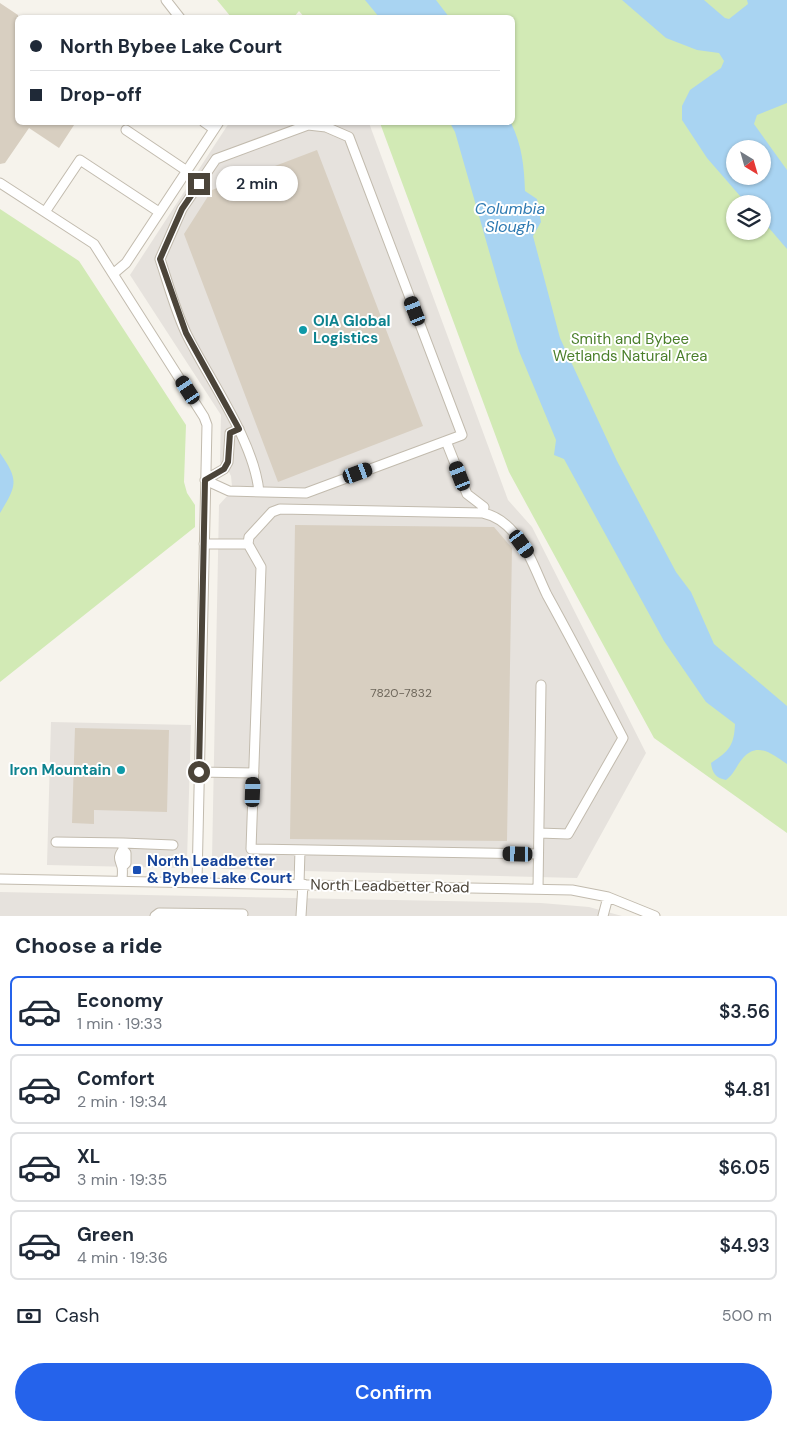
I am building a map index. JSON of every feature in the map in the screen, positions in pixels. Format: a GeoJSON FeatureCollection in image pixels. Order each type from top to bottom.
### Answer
{"type":"FeatureCollection","features":[{"type":"Feature","properties":{"kind":"street"},"geometry":{"type":"LineString","coordinates":[[166,0],[178,15]]}},
{"type":"Feature","properties":{"kind":"street"},"geometry":{"type":"LineString","coordinates":[[205,480],[229,491],[259,492],[306,492],[462,435],[349,137],[326,126],[308,125],[216,159],[182,209],[160,259],[186,333],[239,429],[258,478],[259,492]]}},
{"type":"Feature","properties":{"kind":"street"},"geometry":{"type":"LineString","coordinates":[[113,274],[126,263],[217,126]]}},
{"type":"Feature","properties":{"kind":"street"},"geometry":{"type":"LineString","coordinates":[[126,130],[187,170]]}},
{"type":"Feature","properties":{"kind":"street"},"geometry":{"type":"LineString","coordinates":[[45,212],[80,160],[159,212]]}},
{"type":"Feature","properties":{"kind":"street"},"geometry":{"type":"LineString","coordinates":[[0,183],[94,244],[208,425],[205,480],[197,882]]}},
{"type":"Feature","properties":{"kind":"street"},"geometry":{"type":"LineString","coordinates":[[205,480],[224,469],[228,462],[230,433],[239,429]]}},
{"type":"Feature","properties":{"kind":"street"},"geometry":{"type":"LineString","coordinates":[[446,441],[467,494],[484,507],[483,514]]}},
{"type":"Feature","properties":{"kind":"street"},"geometry":{"type":"LineString","coordinates":[[538,854],[251,849],[261,567],[248,544],[249,537],[272,512],[280,509],[483,514],[493,516],[503,522],[515,534],[529,554],[543,586],[623,738],[568,834],[539,834]]}},
{"type":"Feature","properties":{"kind":"street"},"geometry":{"type":"LineString","coordinates":[[204,544],[248,544]]}},
{"type":"Feature","properties":{"kind":"street"},"geometry":{"type":"LineString","coordinates":[[538,890],[541,685]]}},
{"type":"Feature","properties":{"kind":"street"},"geometry":{"type":"LineString","coordinates":[[199,772],[254,773]]}},
{"type":"Feature","properties":{"kind":"street"},"geometry":{"type":"LineString","coordinates":[[56,842],[123,847],[173,845]]}},
{"type":"Feature","properties":{"kind":"street"},"geometry":{"type":"LineString","coordinates":[[122,881],[122,867],[126,864],[126,853],[123,847]]}},
{"type":"Feature","properties":{"kind":"street"},"geometry":{"type":"LineString","coordinates":[[300,850],[301,916]]}},
{"type":"Feature","properties":{"kind":"street","name":"North Leadbetter Road"},"geometry":{"type":"LineString","coordinates":[[0,878],[572,890],[608,897],[655,916]]}},
{"type":"Feature","properties":{"kind":"street"},"geometry":{"type":"LineString","coordinates":[[603,916],[608,897]]}},
{"type":"Feature","properties":{"kind":"street"},"geometry":{"type":"LineString","coordinates":[[155,916],[158,913],[243,914]]}},
{"type":"Feature","properties":{"kind":"shaded area"},"geometry":{"type":"Polygon","coordinates":[[[228,125],[370,125],[508,500],[532,527],[646,753],[577,878],[223,869],[213,863],[219,505],[228,495],[232,486],[231,476],[220,462],[221,415],[130,275],[228,125]]]}},
{"type":"Feature","properties":{"kind":"shaded area"},"geometry":{"type":"Polygon","coordinates":[[[51,722],[191,725],[187,860],[184,865],[177,868],[47,865],[51,722]]]}},
{"type":"Feature","properties":{"kind":"shaded area"},"geometry":{"type":"Polygon","coordinates":[[[0,892],[541,903],[589,907],[622,916],[0,916],[0,892]]]}},
{"type":"Feature","properties":{"kind":"green space","name":"Smith and Bybee Wetlands Natural Area"},"geometry":{"type":"Polygon","coordinates":[[[217,0],[787,0],[787,833],[654,738],[509,472],[381,125],[515,125],[515,15],[302,15],[299,11],[296,15],[229,15],[217,0]]]}},
{"type":"Feature","properties":{"kind":"green space"},"geometry":{"type":"Polygon","coordinates":[[[0,209],[79,261],[186,425],[184,482],[187,493],[195,505],[195,527],[0,682],[0,209]]]}},
{"type":"Feature","properties":{"kind":"water"},"geometry":{"type":"Polygon","coordinates":[[[365,0],[436,0],[447,15],[377,15],[365,0]]]}},
{"type":"Feature","properties":{"kind":"water"},"geometry":{"type":"Polygon","coordinates":[[[622,0],[704,0],[725,18],[729,19],[748,4],[747,0],[787,0],[787,103],[757,115],[754,124],[765,140],[726,140],[726,180],[707,158],[682,120],[682,106],[690,90],[721,68],[724,61],[719,53],[697,50],[666,38],[622,0]]]}},
{"type":"Feature","properties":{"kind":"water","name":"Columbia Slough"},"geometry":{"type":"Polygon","coordinates":[[[451,125],[512,125],[522,156],[525,191],[537,199],[541,222],[533,236],[560,338],[617,461],[676,572],[691,592],[714,644],[787,706],[787,764],[765,751],[754,750],[743,758],[726,780],[717,776],[712,770],[711,763],[722,755],[732,743],[735,724],[706,702],[664,641],[564,459],[554,455],[556,440],[519,351],[455,132],[451,125]]]}},
{"type":"Feature","properties":{"kind":"water"},"geometry":{"type":"Polygon","coordinates":[[[771,148],[787,170],[787,249],[771,230],[771,195],[739,195],[730,185],[771,185],[771,148]]]}},
{"type":"Feature","properties":{"kind":"water"},"geometry":{"type":"Polygon","coordinates":[[[0,453],[13,476],[13,483],[10,496],[0,513],[0,453]]]}},
{"type":"Feature","properties":{"kind":"building"},"geometry":{"type":"Polygon","coordinates":[[[0,3],[18,15],[15,15],[15,125],[74,125],[59,148],[29,128],[5,163],[0,164],[0,3]]]}},
{"type":"Feature","properties":{"kind":"building","name":"OIA Global Logistics"},"geometry":{"type":"Polygon","coordinates":[[[317,150],[423,426],[278,482],[184,234],[212,190],[317,150]]]}},
{"type":"Feature","properties":{"kind":"building"},"geometry":{"type":"Polygon","coordinates":[[[295,525],[494,527],[512,548],[507,841],[290,839],[295,525]]]}},
{"type":"Feature","properties":{"kind":"building","name":"Iron Mountain"},"geometry":{"type":"Polygon","coordinates":[[[75,728],[169,730],[167,812],[94,810],[94,824],[72,823],[75,728]]]}},
{"type":"Feature","properties":{"kind":"place","name":"OIA Global Logistics"},"geometry":{"type":"Point","coordinates":[303,330]}},
{"type":"Feature","properties":{"kind":"place","name":"Iron Mountain"},"geometry":{"type":"Point","coordinates":[121,770]}},
{"type":"Feature","properties":{"kind":"place","name":"North Leadbetter & Bybee Lake Court"},"geometry":{"type":"Point","coordinates":[137,870]}},
{"type":"Feature","properties":{"kind":"route"},"geometry":{"type":"LineString","coordinates":[[199,184],[182,209],[160,259],[186,333],[239,429],[230,433],[228,462],[224,469],[205,480],[199,772]]}}]}
